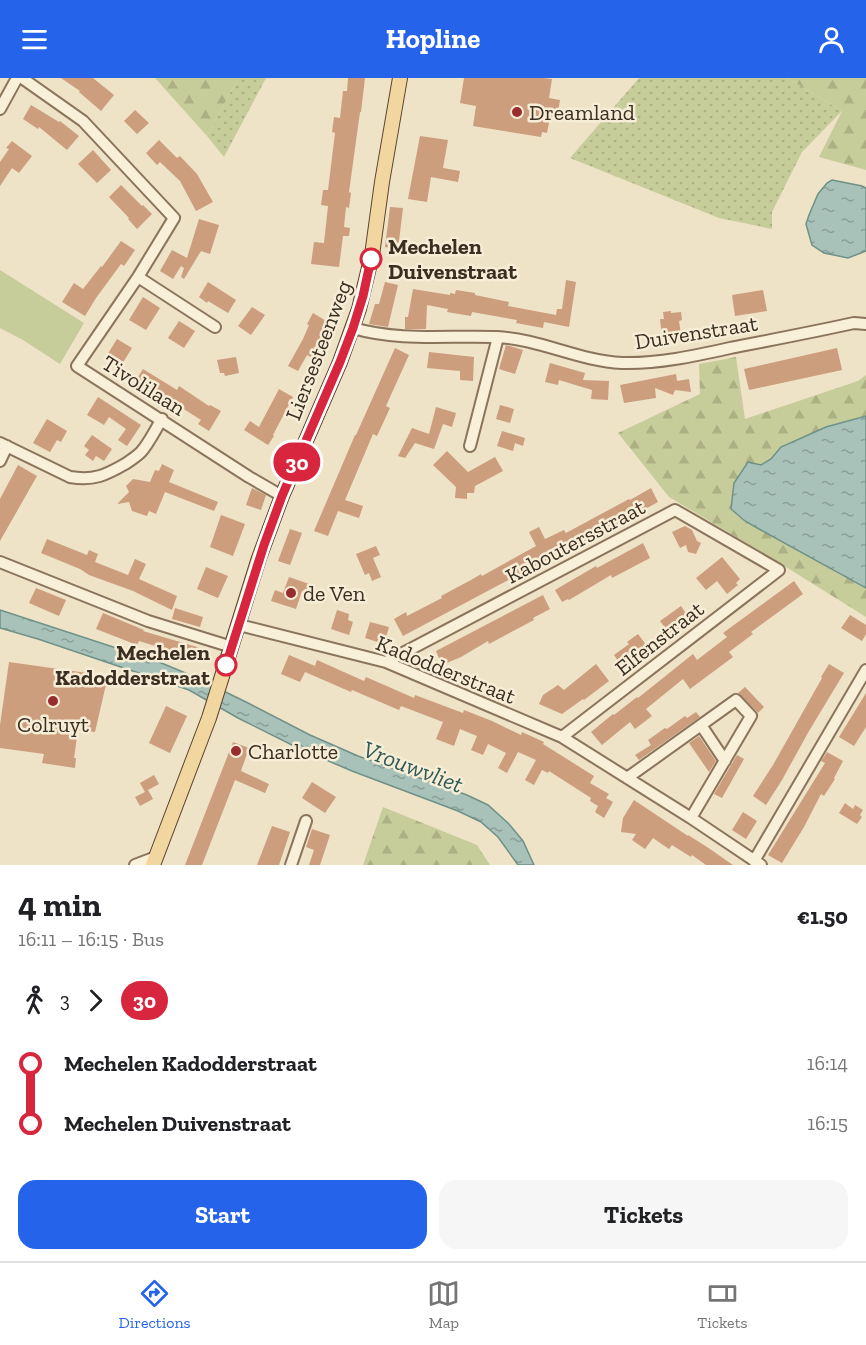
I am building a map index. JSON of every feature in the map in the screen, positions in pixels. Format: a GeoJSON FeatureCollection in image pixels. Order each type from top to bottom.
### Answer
{"type":"FeatureCollection","features":[{"type":"Feature","properties":{"kind":"main road","name":"Liersesteenweg"},"geometry":{"type":"LineString","coordinates":[[154,861],[211,711],[259,558],[282,496],[353,328],[372,255],[400,78]]}},
{"type":"Feature","properties":{"kind":"street"},"geometry":{"type":"LineString","coordinates":[[0,109],[16,78]]}},
{"type":"Feature","properties":{"kind":"street","name":"Tivolilaan"},"geometry":{"type":"LineString","coordinates":[[22,78],[83,121],[174,218],[138,277],[76,366],[282,496]]}},
{"type":"Feature","properties":{"kind":"street"},"geometry":{"type":"LineString","coordinates":[[138,277],[215,327]]}},
{"type":"Feature","properties":{"kind":"street","name":"Duivenstraat"},"geometry":{"type":"LineString","coordinates":[[353,328],[373,334],[408,337],[498,337],[524,340],[588,358],[620,363],[688,357],[854,323],[866,324]]}},
{"type":"Feature","properties":{"kind":"street"},"geometry":{"type":"LineString","coordinates":[[470,446],[498,337]]}},
{"type":"Feature","properties":{"kind":"street"},"geometry":{"type":"LineString","coordinates":[[0,461],[4,445],[70,477],[91,479],[104,476],[135,457],[162,419]]}},
{"type":"Feature","properties":{"kind":"street","name":"Kaboutersstraat"},"geometry":{"type":"LineString","coordinates":[[386,662],[675,510],[779,570]]}},
{"type":"Feature","properties":{"kind":"street"},"geometry":{"type":"LineString","coordinates":[[0,562],[148,621],[232,647]]}},
{"type":"Feature","properties":{"kind":"street","name":"Elfenstraat"},"geometry":{"type":"LineString","coordinates":[[562,737],[779,570]]}},
{"type":"Feature","properties":{"kind":"street","name":"Kadodderstraat"},"geometry":{"type":"LineString","coordinates":[[239,626],[386,662],[562,737],[758,863]]}},
{"type":"Feature","properties":{"kind":"street"},"geometry":{"type":"LineString","coordinates":[[758,863],[866,670]]}},
{"type":"Feature","properties":{"kind":"street"},"geometry":{"type":"LineString","coordinates":[[627,778],[736,700],[751,716],[691,818]]}},
{"type":"Feature","properties":{"kind":"street"},"geometry":{"type":"LineString","coordinates":[[701,725],[725,761]]}},
{"type":"Feature","properties":{"kind":"street"},"geometry":{"type":"LineString","coordinates":[[291,865],[306,821]]}},
{"type":"Feature","properties":{"kind":"street"},"geometry":{"type":"LineString","coordinates":[[135,865],[154,861]]}},
{"type":"Feature","properties":{"kind":"green space"},"geometry":{"type":"Polygon","coordinates":[[[155,78],[238,78],[207,136],[155,78]]]}},
{"type":"Feature","properties":{"kind":"green space"},"geometry":{"type":"Polygon","coordinates":[[[238,78],[266,78],[224,157],[207,136],[238,78]]]}},
{"type":"Feature","properties":{"kind":"green space"},"geometry":{"type":"Polygon","coordinates":[[[639,78],[787,78],[842,111],[802,152],[772,212],[772,229],[719,218],[570,158],[639,78]]]}},
{"type":"Feature","properties":{"kind":"green space"},"geometry":{"type":"Polygon","coordinates":[[[787,78],[866,78],[866,170],[819,157],[842,111],[787,78]]]}},
{"type":"Feature","properties":{"kind":"green space"},"geometry":{"type":"Polygon","coordinates":[[[0,270],[84,323],[60,364],[0,328],[0,270]]]}},
{"type":"Feature","properties":{"kind":"green space"},"geometry":{"type":"Polygon","coordinates":[[[736,357],[745,419],[858,381],[866,375],[866,416],[781,447],[771,459],[761,465],[759,529],[866,588],[866,617],[669,497],[618,433],[700,394],[699,364],[736,357]]]}},
{"type":"Feature","properties":{"kind":"green space"},"geometry":{"type":"Polygon","coordinates":[[[383,807],[477,845],[490,865],[363,865],[383,807]]]}},
{"type":"Feature","properties":{"kind":"water"},"geometry":{"type":"Polygon","coordinates":[[[832,180],[866,188],[866,251],[848,258],[824,253],[812,245],[806,224],[818,194],[832,180]]]}},
{"type":"Feature","properties":{"kind":"water"},"geometry":{"type":"Polygon","coordinates":[[[866,416],[866,588],[745,521],[731,509],[734,483],[748,462],[761,465],[771,459],[781,447],[826,427],[866,416]]]}},
{"type":"Feature","properties":{"kind":"water"},"geometry":{"type":"Polygon","coordinates":[[[0,610],[159,662],[195,677],[310,735],[358,756],[467,795],[488,805],[509,824],[523,841],[534,865],[518,865],[498,837],[481,822],[298,748],[189,690],[0,628],[0,610]]]}},
{"type":"Feature","properties":{"kind":"building"},"geometry":{"type":"Polygon","coordinates":[[[61,78],[93,78],[114,95],[101,111],[80,91],[61,78]]]}},
{"type":"Feature","properties":{"kind":"building"},"geometry":{"type":"Polygon","coordinates":[[[348,78],[365,78],[349,192],[351,193],[349,208],[346,207],[344,227],[350,228],[349,236],[343,236],[339,267],[311,264],[314,242],[324,243],[328,206],[321,205],[323,190],[328,190],[335,133],[332,132],[334,117],[340,118],[343,91],[347,91],[348,78]]]}},
{"type":"Feature","properties":{"kind":"building","name":"Dreamland"},"geometry":{"type":"Polygon","coordinates":[[[464,78],[552,79],[549,98],[560,100],[557,118],[550,117],[547,133],[542,132],[541,137],[473,126],[476,106],[460,103],[464,78]]]}},
{"type":"Feature","properties":{"kind":"building"},"geometry":{"type":"Polygon","coordinates":[[[31,105],[60,121],[79,136],[67,150],[39,127],[38,129],[23,119],[31,105]]]}},
{"type":"Feature","properties":{"kind":"building"},"geometry":{"type":"Polygon","coordinates":[[[135,110],[149,123],[137,134],[124,121],[135,110]]]}},
{"type":"Feature","properties":{"kind":"building"},"geometry":{"type":"Polygon","coordinates":[[[420,136],[448,140],[443,168],[460,171],[458,182],[431,177],[427,202],[408,199],[420,136]]]}},
{"type":"Feature","properties":{"kind":"building"},"geometry":{"type":"Polygon","coordinates":[[[159,140],[177,158],[180,156],[197,174],[213,202],[196,211],[180,181],[160,162],[157,165],[146,153],[159,140]]]}},
{"type":"Feature","properties":{"kind":"building"},"geometry":{"type":"Polygon","coordinates":[[[12,141],[32,156],[19,173],[12,168],[0,186],[0,162],[12,141]]]}},
{"type":"Feature","properties":{"kind":"building"},"geometry":{"type":"Polygon","coordinates":[[[93,150],[111,170],[97,183],[78,164],[93,150]]]}},
{"type":"Feature","properties":{"kind":"building"},"geometry":{"type":"Polygon","coordinates":[[[121,185],[152,214],[137,229],[109,197],[121,185]]]}},
{"type":"Feature","properties":{"kind":"building"},"geometry":{"type":"Polygon","coordinates":[[[390,207],[403,208],[398,249],[385,247],[390,207]]]}},
{"type":"Feature","properties":{"kind":"building"},"geometry":{"type":"Polygon","coordinates":[[[199,219],[219,225],[210,254],[201,251],[184,279],[181,277],[184,268],[181,266],[173,279],[160,271],[172,250],[187,258],[199,219]]]}},
{"type":"Feature","properties":{"kind":"building"},"geometry":{"type":"Polygon","coordinates":[[[121,241],[135,250],[124,266],[121,264],[85,316],[62,302],[74,283],[83,289],[121,241]]]}},
{"type":"Feature","properties":{"kind":"building"},"geometry":{"type":"Polygon","coordinates":[[[566,280],[576,282],[569,327],[544,322],[543,328],[516,323],[517,320],[472,312],[471,316],[447,312],[448,309],[427,305],[426,329],[405,329],[405,317],[408,317],[413,289],[450,295],[450,293],[455,294],[456,290],[475,293],[475,295],[509,302],[508,306],[556,315],[557,309],[562,309],[566,280]]]}},
{"type":"Feature","properties":{"kind":"building"},"geometry":{"type":"Polygon","coordinates":[[[208,282],[236,300],[228,313],[199,297],[208,282]]]}},
{"type":"Feature","properties":{"kind":"building"},"geometry":{"type":"Polygon","coordinates":[[[385,282],[398,285],[388,327],[369,324],[375,304],[379,304],[385,282]]]}},
{"type":"Feature","properties":{"kind":"building"},"geometry":{"type":"Polygon","coordinates":[[[763,290],[767,311],[735,316],[732,295],[763,290]]]}},
{"type":"Feature","properties":{"kind":"building"},"geometry":{"type":"Polygon","coordinates":[[[143,297],[160,308],[146,330],[129,320],[143,297]]]}},
{"type":"Feature","properties":{"kind":"building"},"geometry":{"type":"Polygon","coordinates":[[[252,307],[265,315],[251,335],[238,326],[252,307]]]}},
{"type":"Feature","properties":{"kind":"building"},"geometry":{"type":"Polygon","coordinates":[[[671,311],[671,313],[681,312],[682,320],[679,321],[681,335],[662,337],[660,319],[664,319],[663,312],[671,311]]]}},
{"type":"Feature","properties":{"kind":"building"},"geometry":{"type":"Polygon","coordinates":[[[313,313],[328,322],[311,357],[307,355],[298,371],[288,366],[303,339],[313,313]]]}},
{"type":"Feature","properties":{"kind":"building"},"geometry":{"type":"Polygon","coordinates":[[[179,321],[195,331],[184,348],[168,338],[179,321]]]}},
{"type":"Feature","properties":{"kind":"building"},"geometry":{"type":"Polygon","coordinates":[[[117,339],[132,348],[119,369],[104,360],[117,339]]]}},
{"type":"Feature","properties":{"kind":"building"},"geometry":{"type":"Polygon","coordinates":[[[506,345],[523,350],[515,374],[499,369],[506,345]]]}},
{"type":"Feature","properties":{"kind":"building"},"geometry":{"type":"Polygon","coordinates":[[[395,348],[409,355],[386,406],[390,408],[377,436],[373,434],[345,500],[363,506],[359,518],[338,511],[328,536],[314,531],[355,435],[395,348]]]}},
{"type":"Feature","properties":{"kind":"building"},"geometry":{"type":"Polygon","coordinates":[[[837,348],[842,370],[749,390],[744,369],[837,348]]]}},
{"type":"Feature","properties":{"kind":"building"},"geometry":{"type":"Polygon","coordinates":[[[429,352],[474,357],[473,381],[460,380],[460,371],[427,368],[429,352]]]}},
{"type":"Feature","properties":{"kind":"building"},"geometry":{"type":"Polygon","coordinates":[[[236,357],[239,373],[225,376],[224,373],[220,373],[217,360],[236,357]]]}},
{"type":"Feature","properties":{"kind":"building"},"geometry":{"type":"Polygon","coordinates":[[[550,363],[585,373],[583,380],[609,381],[608,400],[591,399],[592,390],[559,380],[558,385],[545,382],[550,363]]]}},
{"type":"Feature","properties":{"kind":"building"},"geometry":{"type":"Polygon","coordinates":[[[143,369],[177,390],[179,386],[209,406],[221,411],[209,431],[198,424],[201,420],[179,406],[177,409],[135,382],[143,369]]]}},
{"type":"Feature","properties":{"kind":"building"},"geometry":{"type":"Polygon","coordinates":[[[676,374],[677,381],[689,379],[691,392],[675,390],[673,395],[655,388],[656,398],[624,403],[620,385],[676,374]]]}},
{"type":"Feature","properties":{"kind":"building"},"geometry":{"type":"Polygon","coordinates":[[[279,389],[293,397],[268,445],[244,430],[250,421],[259,427],[279,389]]]}},
{"type":"Feature","properties":{"kind":"building"},"geometry":{"type":"Polygon","coordinates":[[[98,397],[141,425],[127,446],[118,440],[126,429],[109,417],[104,425],[87,415],[98,397]]]}},
{"type":"Feature","properties":{"kind":"building"},"geometry":{"type":"Polygon","coordinates":[[[500,405],[514,409],[510,423],[496,419],[500,405]]]}},
{"type":"Feature","properties":{"kind":"building"},"geometry":{"type":"Polygon","coordinates":[[[436,407],[456,413],[452,427],[443,424],[434,449],[415,443],[405,458],[398,456],[412,428],[429,434],[436,407]]]}},
{"type":"Feature","properties":{"kind":"building"},"geometry":{"type":"Polygon","coordinates":[[[47,419],[67,431],[61,442],[57,440],[50,452],[33,443],[47,419]]]}},
{"type":"Feature","properties":{"kind":"building"},"geometry":{"type":"Polygon","coordinates":[[[502,431],[525,438],[523,446],[515,443],[513,451],[497,446],[502,431]]]}},
{"type":"Feature","properties":{"kind":"building"},"geometry":{"type":"Polygon","coordinates":[[[92,435],[112,449],[104,461],[96,456],[93,461],[85,455],[89,450],[84,446],[92,435]]]}},
{"type":"Feature","properties":{"kind":"building"},"geometry":{"type":"Polygon","coordinates":[[[447,451],[468,472],[495,457],[503,471],[475,486],[474,493],[467,493],[467,499],[455,498],[456,487],[433,465],[447,451]]]}},
{"type":"Feature","properties":{"kind":"building"},"geometry":{"type":"Polygon","coordinates":[[[162,464],[174,470],[169,482],[218,502],[214,511],[165,492],[156,514],[149,511],[147,516],[132,511],[129,502],[117,504],[129,492],[126,486],[133,479],[150,482],[155,470],[159,471],[162,464]]]}},
{"type":"Feature","properties":{"kind":"building"},"geometry":{"type":"Polygon","coordinates":[[[18,465],[37,476],[0,541],[0,499],[18,465]]]}},
{"type":"Feature","properties":{"kind":"building"},"geometry":{"type":"Polygon","coordinates":[[[252,488],[266,495],[261,510],[246,505],[252,488]]]}},
{"type":"Feature","properties":{"kind":"building"},"geometry":{"type":"Polygon","coordinates":[[[651,488],[658,502],[403,636],[394,619],[406,612],[407,616],[536,546],[529,532],[539,527],[545,539],[564,530],[566,533],[651,488]]]}},
{"type":"Feature","properties":{"kind":"building"},"geometry":{"type":"Polygon","coordinates":[[[221,515],[245,524],[233,556],[210,547],[221,515]]]}},
{"type":"Feature","properties":{"kind":"building"},"geometry":{"type":"Polygon","coordinates":[[[685,526],[692,530],[697,541],[701,543],[696,554],[688,552],[686,545],[680,548],[672,532],[685,526]]]}},
{"type":"Feature","properties":{"kind":"building"},"geometry":{"type":"Polygon","coordinates":[[[290,529],[302,533],[290,565],[278,561],[290,529]]]}},
{"type":"Feature","properties":{"kind":"building"},"geometry":{"type":"Polygon","coordinates":[[[47,539],[87,555],[89,550],[98,554],[95,562],[128,575],[135,559],[146,564],[139,579],[177,596],[172,610],[133,591],[89,575],[41,553],[47,539]]]}},
{"type":"Feature","properties":{"kind":"building"},"geometry":{"type":"Polygon","coordinates":[[[643,543],[650,558],[612,578],[611,575],[562,602],[555,590],[596,566],[597,568],[643,543]]]}},
{"type":"Feature","properties":{"kind":"building"},"geometry":{"type":"Polygon","coordinates":[[[376,546],[380,555],[373,558],[381,577],[372,581],[369,573],[365,575],[356,554],[376,546]]]}},
{"type":"Feature","properties":{"kind":"building"},"geometry":{"type":"Polygon","coordinates":[[[722,557],[740,579],[736,583],[738,585],[727,594],[717,581],[706,590],[696,578],[722,557]]]}},
{"type":"Feature","properties":{"kind":"building"},"geometry":{"type":"Polygon","coordinates":[[[206,567],[228,576],[218,598],[197,589],[206,567]]]}},
{"type":"Feature","properties":{"kind":"building"},"geometry":{"type":"Polygon","coordinates":[[[289,577],[315,586],[311,595],[302,591],[296,609],[271,601],[275,590],[283,593],[289,577]]]}},
{"type":"Feature","properties":{"kind":"building"},"geometry":{"type":"Polygon","coordinates":[[[794,581],[803,594],[751,632],[753,634],[729,652],[733,657],[690,689],[683,679],[646,709],[652,716],[635,729],[630,722],[602,745],[591,732],[693,654],[697,660],[727,637],[723,633],[794,581]]]}},
{"type":"Feature","properties":{"kind":"building"},"geometry":{"type":"Polygon","coordinates":[[[36,588],[66,600],[59,616],[29,603],[36,588]]]}},
{"type":"Feature","properties":{"kind":"building"},"geometry":{"type":"Polygon","coordinates":[[[543,595],[550,609],[489,644],[488,641],[442,665],[436,651],[543,595]]]}},
{"type":"Feature","properties":{"kind":"building"},"geometry":{"type":"Polygon","coordinates":[[[681,606],[691,621],[671,636],[660,621],[681,606]]]}},
{"type":"Feature","properties":{"kind":"building"},"geometry":{"type":"Polygon","coordinates":[[[175,608],[203,617],[200,627],[172,619],[175,608]]]}},
{"type":"Feature","properties":{"kind":"building"},"geometry":{"type":"Polygon","coordinates":[[[337,610],[349,614],[348,620],[353,622],[349,635],[331,629],[337,610]]]}},
{"type":"Feature","properties":{"kind":"building"},"geometry":{"type":"Polygon","coordinates":[[[103,613],[143,631],[207,650],[204,661],[139,641],[137,645],[96,629],[103,613]]]}},
{"type":"Feature","properties":{"kind":"building"},"geometry":{"type":"Polygon","coordinates":[[[850,615],[866,625],[866,634],[862,641],[841,628],[850,615]]]}},
{"type":"Feature","properties":{"kind":"building"},"geometry":{"type":"Polygon","coordinates":[[[370,622],[389,627],[384,644],[365,638],[370,622]]]}},
{"type":"Feature","properties":{"kind":"building"},"geometry":{"type":"Polygon","coordinates":[[[638,634],[650,650],[623,668],[614,655],[638,634]]]}},
{"type":"Feature","properties":{"kind":"building"},"geometry":{"type":"Polygon","coordinates":[[[289,655],[315,666],[317,660],[364,681],[366,677],[414,698],[415,695],[463,713],[464,710],[521,735],[522,732],[544,742],[543,744],[594,776],[590,783],[609,794],[606,798],[613,802],[604,818],[595,812],[598,806],[590,801],[591,798],[549,771],[548,773],[542,770],[534,785],[525,780],[536,760],[518,752],[507,773],[498,768],[506,753],[488,744],[483,755],[471,750],[477,736],[460,729],[454,746],[436,739],[443,722],[401,706],[399,710],[305,672],[300,682],[281,674],[289,655]]]}},
{"type":"Feature","properties":{"kind":"building","name":"Colruyt"},"geometry":{"type":"Polygon","coordinates":[[[9,662],[108,676],[95,732],[78,730],[75,768],[42,763],[44,754],[0,748],[0,725],[9,662]]]}},
{"type":"Feature","properties":{"kind":"building"},"geometry":{"type":"Polygon","coordinates":[[[596,664],[609,681],[584,700],[562,714],[539,704],[543,695],[558,685],[564,690],[596,664]]]}},
{"type":"Feature","properties":{"kind":"building"},"geometry":{"type":"Polygon","coordinates":[[[829,664],[844,673],[766,805],[753,796],[773,765],[829,664]]]}},
{"type":"Feature","properties":{"kind":"building"},"geometry":{"type":"Polygon","coordinates":[[[745,687],[764,707],[758,713],[738,693],[745,687]]]}},
{"type":"Feature","properties":{"kind":"building"},"geometry":{"type":"Polygon","coordinates":[[[866,693],[866,727],[854,746],[839,737],[866,693]]]}},
{"type":"Feature","properties":{"kind":"building"},"geometry":{"type":"Polygon","coordinates":[[[166,706],[187,716],[170,753],[149,743],[166,706]]]}},
{"type":"Feature","properties":{"kind":"building"},"geometry":{"type":"Polygon","coordinates":[[[696,712],[700,717],[639,760],[635,755],[651,745],[648,740],[665,728],[667,729],[685,716],[687,718],[696,712]]]}},
{"type":"Feature","properties":{"kind":"building"},"geometry":{"type":"Polygon","coordinates":[[[699,736],[716,761],[709,772],[689,743],[699,736]]]}},
{"type":"Feature","properties":{"kind":"building"},"geometry":{"type":"Polygon","coordinates":[[[233,742],[249,748],[241,771],[269,784],[265,793],[235,780],[202,865],[185,865],[233,742]]]}},
{"type":"Feature","properties":{"kind":"building"},"geometry":{"type":"Polygon","coordinates":[[[827,752],[843,761],[835,779],[824,796],[821,794],[782,863],[768,855],[825,763],[821,761],[827,752]]]}},
{"type":"Feature","properties":{"kind":"building"},"geometry":{"type":"Polygon","coordinates":[[[737,755],[744,759],[722,798],[714,794],[737,755]]]}},
{"type":"Feature","properties":{"kind":"building"},"geometry":{"type":"Polygon","coordinates":[[[154,775],[159,784],[148,790],[153,799],[140,806],[135,797],[145,792],[140,783],[154,775]]]}},
{"type":"Feature","properties":{"kind":"building"},"geometry":{"type":"Polygon","coordinates":[[[312,782],[336,797],[325,813],[302,798],[312,782]]]}},
{"type":"Feature","properties":{"kind":"building"},"geometry":{"type":"Polygon","coordinates":[[[634,800],[733,865],[706,865],[692,855],[691,857],[672,845],[669,849],[653,838],[645,849],[632,840],[636,834],[621,832],[623,818],[634,800]]]}},
{"type":"Feature","properties":{"kind":"building"},"geometry":{"type":"Polygon","coordinates":[[[845,803],[853,809],[855,805],[863,810],[860,815],[862,817],[857,824],[839,813],[845,803]]]}},
{"type":"Feature","properties":{"kind":"building"},"geometry":{"type":"Polygon","coordinates":[[[743,812],[757,821],[746,839],[732,830],[743,812]]]}},
{"type":"Feature","properties":{"kind":"building"},"geometry":{"type":"Polygon","coordinates":[[[272,826],[290,832],[279,865],[257,865],[272,826]]]}},
{"type":"Feature","properties":{"kind":"building"},"geometry":{"type":"Polygon","coordinates":[[[312,829],[330,835],[320,865],[309,865],[314,850],[306,847],[312,829]]]}},
{"type":"Feature","properties":{"kind":"bus line","name":"30"},"geometry":{"type":"LineString","coordinates":[[226,665],[259,558],[282,496],[353,328],[371,259]]}},
{"type":"Feature","properties":{"kind":"place","name":"Dreamland"},"geometry":{"type":"Point","coordinates":[517,112]}},
{"type":"Feature","properties":{"kind":"place","name":"Mechelen Duivenstraat"},"geometry":{"type":"Point","coordinates":[371,259]}},
{"type":"Feature","properties":{"kind":"place","name":"de Ven"},"geometry":{"type":"Point","coordinates":[291,593]}},
{"type":"Feature","properties":{"kind":"place","name":"Mechelen Kadodderstraat"},"geometry":{"type":"Point","coordinates":[226,665]}},
{"type":"Feature","properties":{"kind":"place","name":"Colruyt"},"geometry":{"type":"Point","coordinates":[53,701]}},
{"type":"Feature","properties":{"kind":"place","name":"Charlotte"},"geometry":{"type":"Point","coordinates":[236,751]}},
{"type":"Feature","properties":{"kind":"water label","name":"Vrouwvliet"},"geometry":{"type":"Point","coordinates":[413,767]}}]}
